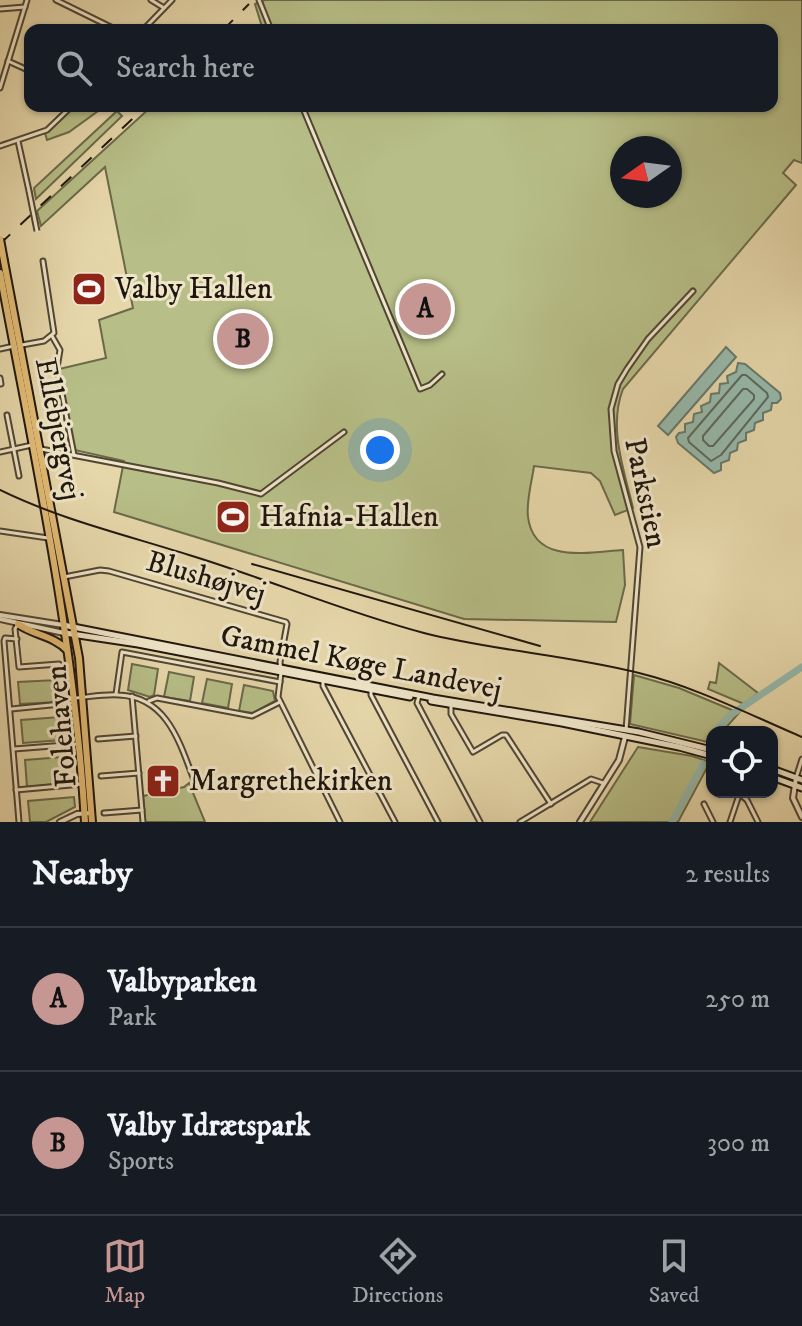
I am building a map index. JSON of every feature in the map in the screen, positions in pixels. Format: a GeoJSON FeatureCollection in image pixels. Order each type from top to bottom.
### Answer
{"type":"FeatureCollection","features":[{"type":"Feature","properties":{"kind":"main road","name":"Ellebjergvej"},"geometry":{"type":"LineString","coordinates":[[0,239],[17,346]]}},
{"type":"Feature","properties":{"kind":"main road","name":"Ellebjergvej"},"geometry":{"type":"LineString","coordinates":[[0,273],[64,577],[69,630]]}},
{"type":"Feature","properties":{"kind":"main road","name":"Ellebjergvej"},"geometry":{"type":"LineString","coordinates":[[37,447],[69,630]]}},
{"type":"Feature","properties":{"kind":"main road"},"geometry":{"type":"LineString","coordinates":[[18,624],[58,642],[68,651]]}},
{"type":"Feature","properties":{"kind":"main road","name":"Gammel Køge Landevej"},"geometry":{"type":"LineString","coordinates":[[69,630],[323,680],[625,733],[706,751]]}},
{"type":"Feature","properties":{"kind":"main road","name":"Folehaven"},"geometry":{"type":"LineString","coordinates":[[69,630],[68,651],[77,700],[88,813],[85,822]]}},
{"type":"Feature","properties":{"kind":"main road","name":"Folehaven"},"geometry":{"type":"LineString","coordinates":[[69,630],[80,681],[77,700],[82,784],[92,822]]}},
{"type":"Feature","properties":{"kind":"main road","name":"Gammel Køge Landevej"},"geometry":{"type":"LineString","coordinates":[[418,697],[625,733]]}},
{"type":"Feature","properties":{"kind":"main road"},"geometry":{"type":"LineString","coordinates":[[778,771],[799,779]]}},
{"type":"Feature","properties":{"kind":"main road"},"geometry":{"type":"LineString","coordinates":[[778,779],[802,788]]}},
{"type":"Feature","properties":{"kind":"street"},"geometry":{"type":"LineString","coordinates":[[0,88],[27,0]]}},
{"type":"Feature","properties":{"kind":"street"},"geometry":{"type":"LineString","coordinates":[[56,0],[105,24]]}},
{"type":"Feature","properties":{"kind":"street"},"geometry":{"type":"LineString","coordinates":[[151,0],[164,8]]}},
{"type":"Feature","properties":{"kind":"street"},"geometry":{"type":"LineString","coordinates":[[149,24],[172,0]]}},
{"type":"Feature","properties":{"kind":"street"},"geometry":{"type":"LineString","coordinates":[[259,0],[269,24]]}},
{"type":"Feature","properties":{"kind":"street"},"geometry":{"type":"LineString","coordinates":[[0,9],[25,7]]}},
{"type":"Feature","properties":{"kind":"street"},"geometry":{"type":"LineString","coordinates":[[8,61],[24,68]]}},
{"type":"Feature","properties":{"kind":"street"},"geometry":{"type":"LineString","coordinates":[[0,146],[47,130],[66,112]]}},
{"type":"Feature","properties":{"kind":"street"},"geometry":{"type":"LineString","coordinates":[[305,112],[420,389],[442,374]]}},
{"type":"Feature","properties":{"kind":"street"},"geometry":{"type":"LineString","coordinates":[[18,141],[37,231]]}},
{"type":"Feature","properties":{"kind":"street"},"geometry":{"type":"LineString","coordinates":[[0,349],[44,341],[52,336],[55,325],[43,261]]}},
{"type":"Feature","properties":{"kind":"street","name":"Parkstien"},"geometry":{"type":"LineString","coordinates":[[625,733],[640,547],[614,451],[611,409],[618,384],[627,369],[648,339],[693,291]]}},
{"type":"Feature","properties":{"kind":"street"},"geometry":{"type":"LineString","coordinates":[[52,336],[60,350],[57,368],[74,455]]}},
{"type":"Feature","properties":{"kind":"street"},"geometry":{"type":"LineString","coordinates":[[0,378],[1,384]]}},
{"type":"Feature","properties":{"kind":"street"},"geometry":{"type":"LineString","coordinates":[[7,415],[19,476]]}},
{"type":"Feature","properties":{"kind":"street"},"geometry":{"type":"LineString","coordinates":[[0,452],[37,447],[261,494],[344,432]]}},
{"type":"Feature","properties":{"kind":"street"},"geometry":{"type":"LineString","coordinates":[[0,531],[51,539]]}},
{"type":"Feature","properties":{"kind":"street","name":"Blushøjvej"},"geometry":{"type":"LineString","coordinates":[[64,577],[109,571],[286,622],[281,670]]}},
{"type":"Feature","properties":{"kind":"street","name":"Gammel Køge Landevej"},"geometry":{"type":"LineString","coordinates":[[0,617],[69,630]]}},
{"type":"Feature","properties":{"kind":"street","name":"Gammel Køge Landevej"},"geometry":{"type":"LineString","coordinates":[[0,617],[18,624],[69,630]]}},
{"type":"Feature","properties":{"kind":"street","name":"Folehaven"},"geometry":{"type":"LineString","coordinates":[[18,624],[15,629],[19,667],[59,664],[64,670],[71,669]]}},
{"type":"Feature","properties":{"kind":"street"},"geometry":{"type":"LineString","coordinates":[[17,639],[5,638],[4,641],[19,822]]}},
{"type":"Feature","properties":{"kind":"street","name":"Gammel Køge Landevej"},"geometry":{"type":"LineString","coordinates":[[116,694],[122,652],[280,682]]}},
{"type":"Feature","properties":{"kind":"street"},"geometry":{"type":"LineString","coordinates":[[281,670],[280,702],[340,822]]}},
{"type":"Feature","properties":{"kind":"street"},"geometry":{"type":"LineString","coordinates":[[323,680],[395,822]]}},
{"type":"Feature","properties":{"kind":"street"},"geometry":{"type":"LineString","coordinates":[[372,689],[371,695],[438,822]]}},
{"type":"Feature","properties":{"kind":"street"},"geometry":{"type":"LineString","coordinates":[[77,700],[116,694],[132,696],[156,707],[172,728],[197,788]]}},
{"type":"Feature","properties":{"kind":"street"},"geometry":{"type":"LineString","coordinates":[[132,696],[143,822]]}},
{"type":"Feature","properties":{"kind":"street"},"geometry":{"type":"LineString","coordinates":[[418,697],[417,703],[480,822]]}},
{"type":"Feature","properties":{"kind":"street"},"geometry":{"type":"LineString","coordinates":[[148,702],[157,698],[252,716],[280,702]]}},
{"type":"Feature","properties":{"kind":"street","name":"Folehaven"},"geometry":{"type":"LineString","coordinates":[[9,709],[77,700]]}},
{"type":"Feature","properties":{"kind":"street"},"geometry":{"type":"LineString","coordinates":[[451,704],[451,714],[473,752],[506,735],[551,804]]}},
{"type":"Feature","properties":{"kind":"street"},"geometry":{"type":"LineString","coordinates":[[580,822],[619,760],[625,733]]}},
{"type":"Feature","properties":{"kind":"street","name":"Folehaven"},"geometry":{"type":"LineString","coordinates":[[98,739],[136,736]]}},
{"type":"Feature","properties":{"kind":"street","name":"Folehaven"},"geometry":{"type":"LineString","coordinates":[[13,749],[78,744]]}},
{"type":"Feature","properties":{"kind":"street"},"geometry":{"type":"LineString","coordinates":[[802,759],[793,798],[802,817]]}},
{"type":"Feature","properties":{"kind":"street","name":"Folehaven"},"geometry":{"type":"LineString","coordinates":[[101,776],[139,773]]}},
{"type":"Feature","properties":{"kind":"street"},"geometry":{"type":"LineString","coordinates":[[520,822],[528,820],[591,779],[604,784]]}},
{"type":"Feature","properties":{"kind":"street","name":"Folehaven"},"geometry":{"type":"LineString","coordinates":[[16,790],[82,784]]}},
{"type":"Feature","properties":{"kind":"street"},"geometry":{"type":"LineString","coordinates":[[730,822],[738,798]]}},
{"type":"Feature","properties":{"kind":"street"},"geometry":{"type":"LineString","coordinates":[[745,798],[758,822]]}},
{"type":"Feature","properties":{"kind":"street"},"geometry":{"type":"LineString","coordinates":[[704,804],[713,822]]}},
{"type":"Feature","properties":{"kind":"street","name":"Folehaven"},"geometry":{"type":"LineString","coordinates":[[104,813],[142,810]]}},
{"type":"Feature","properties":{"kind":"street"},"geometry":{"type":"LineString","coordinates":[[60,822],[88,813]]}},
{"type":"Feature","properties":{"kind":"green space"},"geometry":{"type":"Polygon","coordinates":[[[265,0],[802,0],[802,163],[794,160],[783,173],[796,185],[623,389],[617,433],[633,508],[615,515],[600,481],[591,473],[534,466],[528,517],[532,532],[541,543],[565,552],[623,550],[625,585],[616,622],[464,619],[114,512],[124,461],[70,449],[55,370],[106,358],[99,320],[133,308],[105,167],[41,226],[37,211],[145,112],[778,112],[778,24],[261,24],[255,4],[265,0]]]}},
{"type":"Feature","properties":{"kind":"green space"},"geometry":{"type":"Polygon","coordinates":[[[69,112],[97,112],[69,132],[47,140],[45,133],[69,112]]]}},
{"type":"Feature","properties":{"kind":"green space"},"geometry":{"type":"Polygon","coordinates":[[[116,112],[122,116],[36,199],[34,188],[116,112]]]}},
{"type":"Feature","properties":{"kind":"green space"},"geometry":{"type":"Polygon","coordinates":[[[719,663],[758,693],[744,704],[708,689],[710,682],[716,683],[719,663]]]}},
{"type":"Feature","properties":{"kind":"green space"},"geometry":{"type":"Polygon","coordinates":[[[132,664],[158,669],[154,695],[150,697],[128,690],[132,664]]]}},
{"type":"Feature","properties":{"kind":"green space"},"geometry":{"type":"Polygon","coordinates":[[[169,672],[194,677],[190,701],[164,697],[169,672]]]}},
{"type":"Feature","properties":{"kind":"green space"},"geometry":{"type":"Polygon","coordinates":[[[634,675],[679,688],[739,713],[727,726],[706,726],[706,742],[630,724],[634,675]]]}},
{"type":"Feature","properties":{"kind":"green space"},"geometry":{"type":"Polygon","coordinates":[[[207,679],[232,684],[228,708],[202,703],[207,679]]]}},
{"type":"Feature","properties":{"kind":"green space"},"geometry":{"type":"Polygon","coordinates":[[[57,680],[58,702],[20,704],[18,682],[57,680]]]}},
{"type":"Feature","properties":{"kind":"green space"},"geometry":{"type":"Polygon","coordinates":[[[244,685],[273,691],[275,701],[253,713],[239,711],[244,685]]]}},
{"type":"Feature","properties":{"kind":"green space"},"geometry":{"type":"Polygon","coordinates":[[[60,717],[62,740],[23,743],[21,720],[60,717]]]}},
{"type":"Feature","properties":{"kind":"green space"},"geometry":{"type":"Polygon","coordinates":[[[638,747],[706,761],[706,770],[678,822],[590,822],[638,747]]]}},
{"type":"Feature","properties":{"kind":"green space"},"geometry":{"type":"Polygon","coordinates":[[[63,757],[65,783],[27,787],[25,760],[63,757]]]}},
{"type":"Feature","properties":{"kind":"green space"},"geometry":{"type":"Polygon","coordinates":[[[189,783],[205,822],[145,822],[143,796],[184,787],[189,783]]]}},
{"type":"Feature","properties":{"kind":"green space"},"geometry":{"type":"Polygon","coordinates":[[[74,797],[75,807],[46,822],[30,822],[28,801],[74,797]]]}},
{"type":"Feature","properties":{"kind":"water"},"geometry":{"type":"Polygon","coordinates":[[[726,347],[736,357],[668,435],[658,426],[726,347]]]}},
{"type":"Feature","properties":{"kind":"water"},"geometry":{"type":"Polygon","coordinates":[[[738,363],[745,364],[780,393],[781,399],[772,403],[771,410],[763,413],[763,420],[755,423],[754,430],[746,433],[746,440],[738,443],[729,460],[721,463],[721,470],[714,473],[678,443],[676,437],[685,432],[685,424],[693,422],[694,414],[702,412],[701,406],[710,402],[711,394],[719,393],[720,384],[728,383],[727,376],[736,372],[738,363]]]}},
{"type":"Feature","properties":{"kind":"waterway"},"geometry":{"type":"LineString","coordinates":[[720,726],[729,716],[802,667]]}},
{"type":"Feature","properties":{"kind":"waterway"},"geometry":{"type":"LineString","coordinates":[[672,822],[703,764]]}},
{"type":"Feature","properties":{"kind":"tram line"},"geometry":{"type":"LineString","coordinates":[[0,490],[69,518],[218,564],[394,625],[660,679],[802,737]]}},
{"type":"Feature","properties":{"kind":"tram line"},"geometry":{"type":"LineString","coordinates":[[252,564],[540,646]]}},
{"type":"Feature","properties":{"kind":"railway"},"geometry":{"type":"LineString","coordinates":[[229,24],[249,4]]}},
{"type":"Feature","properties":{"kind":"railway"},"geometry":{"type":"LineString","coordinates":[[0,244],[140,112]]}},
{"type":"Feature","properties":{"kind":"place","name":"Valby Hallen"},"geometry":{"type":"Point","coordinates":[89,289]}},
{"type":"Feature","properties":{"kind":"place","name":"Valbyparken"},"geometry":{"type":"Point","coordinates":[425,309]}},
{"type":"Feature","properties":{"kind":"place","name":"Valby Idrætspark"},"geometry":{"type":"Point","coordinates":[243,339]}},
{"type":"Feature","properties":{"kind":"place","name":"Hafnia-Hallen"},"geometry":{"type":"Point","coordinates":[233,517]}},
{"type":"Feature","properties":{"kind":"place","name":"Margrethekirken"},"geometry":{"type":"Point","coordinates":[163,781]}}]}
